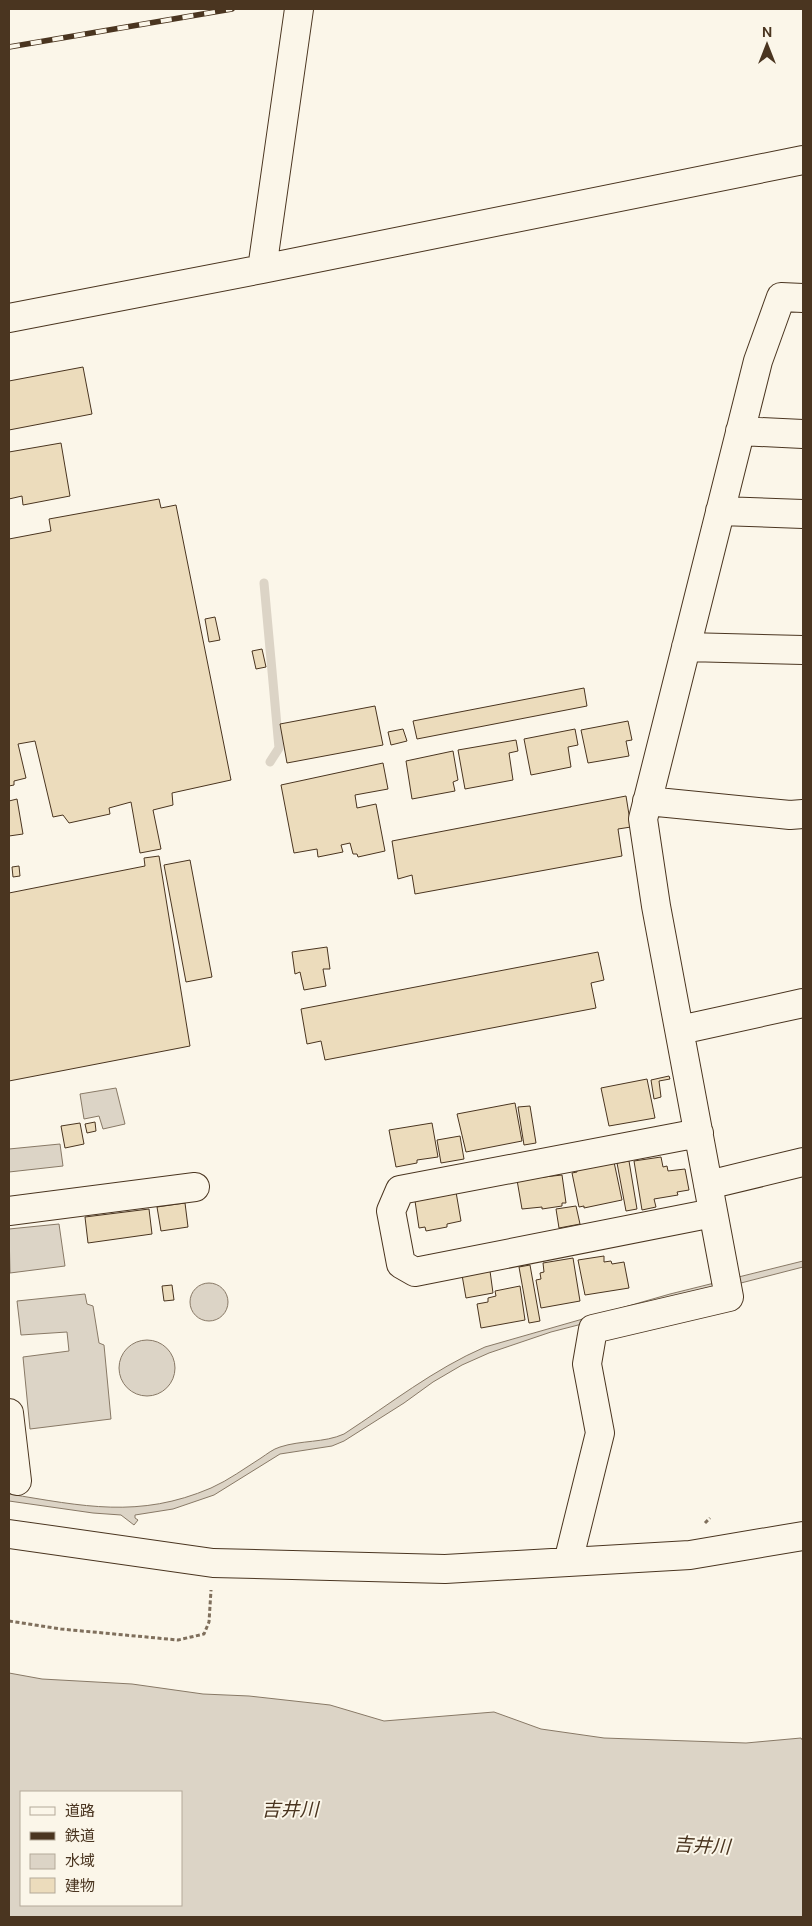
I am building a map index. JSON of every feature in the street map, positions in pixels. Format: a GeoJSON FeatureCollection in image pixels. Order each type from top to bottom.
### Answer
{"type":"FeatureCollection","features":[{"type":"Feature","properties":{"kind":"street"},"geometry":{"type":"LineString","coordinates":[[262,269],[299,9]]}},
{"type":"Feature","properties":{"kind":"street"},"geometry":{"type":"LineString","coordinates":[[9,318],[803,160]]}},
{"type":"Feature","properties":{"kind":"street"},"geometry":{"type":"LineString","coordinates":[[568,1562],[600,1432],[587,1364],[593,1328],[729,1298],[656,906],[643,819],[758,361],[781,297],[803,298]]}},
{"type":"Feature","properties":{"kind":"street"},"geometry":{"type":"LineString","coordinates":[[740,431],[803,434]]}},
{"type":"Feature","properties":{"kind":"street"},"geometry":{"type":"LineString","coordinates":[[720,511],[803,514]]}},
{"type":"Feature","properties":{"kind":"street"},"geometry":{"type":"LineString","coordinates":[[686,647],[803,650]]}},
{"type":"Feature","properties":{"kind":"street"},"geometry":{"type":"LineString","coordinates":[[648,801],[790,816],[803,814]]}},
{"type":"Feature","properties":{"kind":"street"},"geometry":{"type":"LineString","coordinates":[[680,1030],[803,1003]]}},
{"type":"Feature","properties":{"kind":"street"},"geometry":{"type":"LineString","coordinates":[[699,1133],[400,1190],[391,1212],[401,1264],[415,1272],[713,1213]]}},
{"type":"Feature","properties":{"kind":"street"},"geometry":{"type":"LineString","coordinates":[[708,1185],[803,1162]]}},
{"type":"Feature","properties":{"kind":"street"},"geometry":{"type":"LineString","coordinates":[[9,1211],[195,1187]]}},
{"type":"Feature","properties":{"kind":"street"},"geometry":{"type":"LineString","coordinates":[[9,1413],[17,1481]]}},
{"type":"Feature","properties":{"kind":"street"},"geometry":{"type":"LineString","coordinates":[[9,1534],[213,1563],[445,1568],[690,1555],[803,1536]]}},
{"type":"Feature","properties":{"kind":"path"},"geometry":{"type":"LineString","coordinates":[[9,1621],[61,1629],[178,1640],[204,1634],[209,1622],[213,1563]]}},
{"type":"Feature","properties":{"kind":"water"},"geometry":{"type":"Polygon","coordinates":[[[116,1088],[125,1124],[103,1129],[99,1116],[84,1119],[80,1094],[116,1088]]]}},
{"type":"Feature","properties":{"kind":"water"},"geometry":{"type":"Polygon","coordinates":[[[60,1144],[63,1166],[9,1172],[9,1149],[60,1144]]]}},
{"type":"Feature","properties":{"kind":"water"},"geometry":{"type":"Polygon","coordinates":[[[59,1224],[65,1266],[10,1273],[9,1229],[59,1224]]]}},
{"type":"Feature","properties":{"kind":"water"},"geometry":{"type":"Polygon","coordinates":[[[803,1261],[803,1267],[551,1332],[489,1353],[462,1365],[433,1382],[344,1441],[332,1446],[280,1454],[214,1495],[173,1509],[135,1515],[135,1518],[138,1520],[134,1525],[121,1515],[9,1501],[9,1494],[86,1506],[135,1507],[185,1498],[211,1488],[237,1474],[277,1448],[296,1443],[329,1439],[344,1434],[430,1376],[485,1347],[670,1294],[803,1261]]]}},
{"type":"Feature","properties":{"kind":"water"},"geometry":{"type":"Polygon","coordinates":[[[209,1283],[216,1284],[222,1289],[227,1295],[227,1309],[222,1315],[216,1320],[209,1321],[202,1320],[196,1315],[191,1309],[190,1302],[191,1295],[196,1289],[202,1284],[209,1283]]]}},
{"type":"Feature","properties":{"kind":"water"},"geometry":{"type":"Polygon","coordinates":[[[85,1294],[87,1304],[93,1306],[99,1343],[104,1345],[111,1419],[30,1429],[23,1357],[69,1351],[67,1332],[21,1335],[17,1301],[85,1294]]]}},
{"type":"Feature","properties":{"kind":"water"},"geometry":{"type":"Polygon","coordinates":[[[147,1340],[167,1348],[175,1368],[167,1388],[147,1396],[127,1388],[119,1368],[127,1348],[147,1340]]]}},
{"type":"Feature","properties":{"kind":"water","name":"吉井川"},"geometry":{"type":"Polygon","coordinates":[[[9,1673],[42,1679],[132,1684],[203,1694],[249,1696],[330,1705],[384,1721],[494,1712],[541,1729],[604,1738],[746,1743],[801,1738],[803,1741],[803,1917],[9,1917],[9,1673]]]}},
{"type":"Feature","properties":{"kind":"building"},"geometry":{"type":"Polygon","coordinates":[[[83,367],[92,414],[9,430],[9,381],[83,367]]]}},
{"type":"Feature","properties":{"kind":"building"},"geometry":{"type":"Polygon","coordinates":[[[61,443],[70,496],[23,505],[22,496],[9,499],[9,452],[61,443]]]}},
{"type":"Feature","properties":{"kind":"building"},"geometry":{"type":"Polygon","coordinates":[[[159,499],[161,508],[176,505],[231,780],[172,793],[173,805],[153,810],[161,849],[140,853],[131,802],[109,808],[110,814],[69,823],[63,815],[53,817],[35,741],[18,744],[26,778],[14,781],[14,785],[9,786],[9,539],[51,531],[49,519],[159,499]]]}},
{"type":"Feature","properties":{"kind":"building"},"geometry":{"type":"Polygon","coordinates":[[[215,617],[220,640],[209,642],[205,619],[215,617]]]}},
{"type":"Feature","properties":{"kind":"building"},"geometry":{"type":"Polygon","coordinates":[[[262,649],[266,667],[256,669],[252,651],[262,649]]]}},
{"type":"Feature","properties":{"kind":"building"},"geometry":{"type":"Polygon","coordinates":[[[584,688],[587,706],[417,739],[413,721],[584,688]]]}},
{"type":"Feature","properties":{"kind":"building"},"geometry":{"type":"Polygon","coordinates":[[[375,706],[383,745],[287,763],[280,724],[375,706]]]}},
{"type":"Feature","properties":{"kind":"building"},"geometry":{"type":"Polygon","coordinates":[[[628,721],[632,740],[626,741],[629,756],[588,763],[581,730],[628,721]]]}},
{"type":"Feature","properties":{"kind":"building"},"geometry":{"type":"Polygon","coordinates":[[[403,729],[407,741],[391,745],[388,732],[403,729]]]}},
{"type":"Feature","properties":{"kind":"building"},"geometry":{"type":"Polygon","coordinates":[[[575,729],[578,745],[568,747],[571,767],[531,775],[524,739],[575,729]]]}},
{"type":"Feature","properties":{"kind":"building"},"geometry":{"type":"Polygon","coordinates":[[[516,740],[518,751],[509,753],[513,780],[465,789],[458,750],[516,740]]]}},
{"type":"Feature","properties":{"kind":"building"},"geometry":{"type":"Polygon","coordinates":[[[453,751],[458,780],[453,782],[455,791],[412,799],[406,761],[453,751]]]}},
{"type":"Feature","properties":{"kind":"building"},"geometry":{"type":"Polygon","coordinates":[[[383,763],[388,789],[355,795],[357,808],[376,804],[385,851],[358,857],[357,854],[353,854],[350,843],[341,845],[343,852],[318,857],[317,849],[294,853],[281,785],[383,763]]]}},
{"type":"Feature","properties":{"kind":"building"},"geometry":{"type":"Polygon","coordinates":[[[626,796],[631,827],[618,829],[622,856],[415,894],[412,875],[398,879],[392,841],[626,796]]]}},
{"type":"Feature","properties":{"kind":"building"},"geometry":{"type":"Polygon","coordinates":[[[17,799],[23,834],[9,836],[9,801],[17,799]]]}},
{"type":"Feature","properties":{"kind":"building"},"geometry":{"type":"Polygon","coordinates":[[[159,856],[190,1046],[9,1081],[9,893],[145,866],[144,858],[159,856]]]}},
{"type":"Feature","properties":{"kind":"building"},"geometry":{"type":"Polygon","coordinates":[[[190,860],[212,977],[186,982],[164,865],[190,860]]]}},
{"type":"Feature","properties":{"kind":"building"},"geometry":{"type":"Polygon","coordinates":[[[19,866],[20,876],[13,877],[12,867],[19,866]]]}},
{"type":"Feature","properties":{"kind":"building"},"geometry":{"type":"Polygon","coordinates":[[[327,947],[330,969],[323,969],[326,986],[304,990],[300,972],[295,974],[292,952],[327,947]]]}},
{"type":"Feature","properties":{"kind":"building"},"geometry":{"type":"Polygon","coordinates":[[[598,952],[604,980],[591,983],[596,1008],[325,1060],[321,1041],[307,1044],[301,1009],[598,952]]]}},
{"type":"Feature","properties":{"kind":"building"},"geometry":{"type":"Polygon","coordinates":[[[669,1076],[670,1079],[659,1081],[661,1097],[654,1099],[651,1080],[669,1076]]]}},
{"type":"Feature","properties":{"kind":"building"},"geometry":{"type":"Polygon","coordinates":[[[647,1079],[655,1118],[609,1126],[601,1088],[647,1079]]]}},
{"type":"Feature","properties":{"kind":"building"},"geometry":{"type":"Polygon","coordinates":[[[515,1103],[522,1141],[466,1152],[457,1114],[515,1103]]]}},
{"type":"Feature","properties":{"kind":"building"},"geometry":{"type":"Polygon","coordinates":[[[530,1106],[536,1143],[524,1145],[518,1107],[530,1106]]]}},
{"type":"Feature","properties":{"kind":"building"},"geometry":{"type":"Polygon","coordinates":[[[95,1122],[96,1131],[87,1133],[85,1124],[95,1122]]]}},
{"type":"Feature","properties":{"kind":"building"},"geometry":{"type":"Polygon","coordinates":[[[80,1123],[84,1144],[65,1148],[61,1126],[80,1123]]]}},
{"type":"Feature","properties":{"kind":"building"},"geometry":{"type":"Polygon","coordinates":[[[432,1123],[438,1157],[417,1160],[417,1163],[396,1167],[389,1130],[432,1123]]]}},
{"type":"Feature","properties":{"kind":"building"},"geometry":{"type":"Polygon","coordinates":[[[460,1136],[464,1159],[441,1163],[437,1140],[460,1136]]]}},
{"type":"Feature","properties":{"kind":"building"},"geometry":{"type":"Polygon","coordinates":[[[661,1157],[663,1167],[667,1166],[668,1171],[685,1169],[689,1190],[677,1192],[678,1195],[654,1199],[656,1207],[642,1210],[634,1161],[661,1157]]]}},
{"type":"Feature","properties":{"kind":"building"},"geometry":{"type":"Polygon","coordinates":[[[629,1161],[637,1209],[626,1211],[617,1163],[629,1161]]]}},
{"type":"Feature","properties":{"kind":"building"},"geometry":{"type":"Polygon","coordinates":[[[614,1162],[622,1200],[584,1208],[584,1206],[579,1207],[572,1173],[577,1172],[577,1169],[614,1162]]]}},
{"type":"Feature","properties":{"kind":"building"},"geometry":{"type":"Polygon","coordinates":[[[562,1175],[566,1203],[562,1203],[562,1206],[542,1209],[542,1207],[522,1209],[517,1180],[562,1175]]]}},
{"type":"Feature","properties":{"kind":"building"},"geometry":{"type":"Polygon","coordinates":[[[456,1192],[461,1221],[447,1224],[447,1227],[426,1231],[425,1227],[419,1228],[415,1201],[456,1192]]]}},
{"type":"Feature","properties":{"kind":"building"},"geometry":{"type":"Polygon","coordinates":[[[185,1203],[188,1227],[161,1231],[157,1207],[185,1203]]]}},
{"type":"Feature","properties":{"kind":"building"},"geometry":{"type":"Polygon","coordinates":[[[576,1206],[580,1224],[559,1228],[556,1209],[576,1206]]]}},
{"type":"Feature","properties":{"kind":"building"},"geometry":{"type":"Polygon","coordinates":[[[149,1209],[152,1234],[88,1243],[85,1217],[149,1209]]]}},
{"type":"Feature","properties":{"kind":"building"},"geometry":{"type":"Polygon","coordinates":[[[604,1256],[604,1262],[611,1261],[612,1264],[624,1262],[629,1288],[585,1295],[578,1260],[604,1256]]]}},
{"type":"Feature","properties":{"kind":"building"},"geometry":{"type":"Polygon","coordinates":[[[573,1258],[580,1301],[541,1308],[536,1280],[541,1279],[540,1273],[544,1272],[543,1263],[573,1258]]]}},
{"type":"Feature","properties":{"kind":"building"},"geometry":{"type":"Polygon","coordinates":[[[530,1265],[540,1321],[529,1323],[519,1267],[530,1265]]]}},
{"type":"Feature","properties":{"kind":"building"},"geometry":{"type":"Polygon","coordinates":[[[490,1271],[493,1293],[466,1298],[462,1275],[490,1271]]]}},
{"type":"Feature","properties":{"kind":"building"},"geometry":{"type":"Polygon","coordinates":[[[172,1285],[174,1300],[164,1301],[162,1286],[172,1285]]]}},
{"type":"Feature","properties":{"kind":"building"},"geometry":{"type":"Polygon","coordinates":[[[520,1286],[525,1320],[481,1328],[477,1304],[488,1302],[488,1298],[496,1296],[495,1291],[520,1286]]]}},
{"type":"Feature","properties":{"kind":"waterway"},"geometry":{"type":"LineString","coordinates":[[264,583],[279,748],[270,762]]}},
{"type":"Feature","properties":{"kind":"railway"},"geometry":{"type":"LineString","coordinates":[[9,47],[232,9]]}}]}
